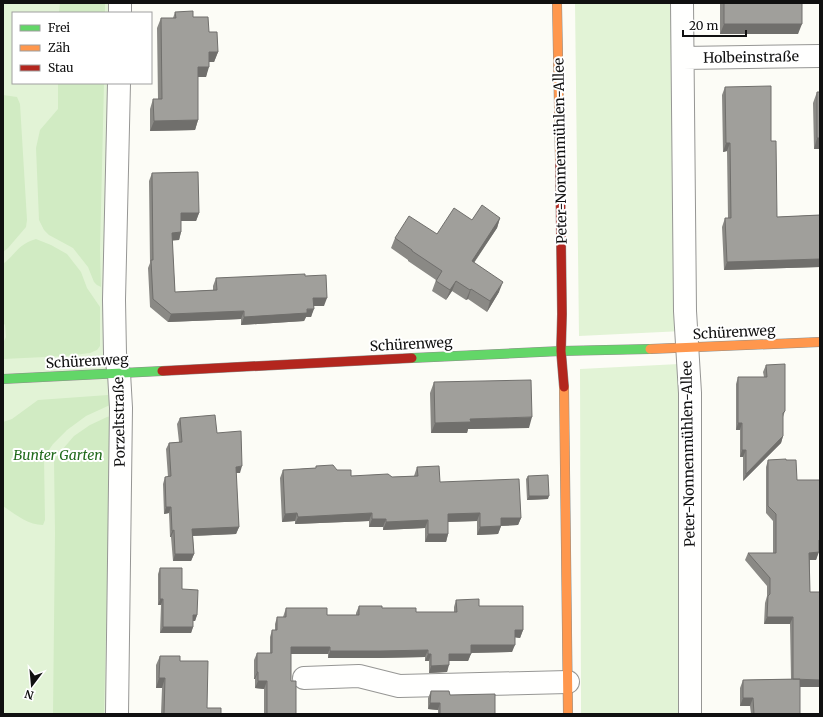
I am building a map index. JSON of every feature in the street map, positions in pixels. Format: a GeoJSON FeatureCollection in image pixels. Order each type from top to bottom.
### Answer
{"type":"FeatureCollection","features":[{"type":"Feature","properties":{"kind":"main road","name":"Peter-Nonnenmühlen-Allee"},"geometry":{"type":"LineString","coordinates":[[557,3],[568,714]]}},
{"type":"Feature","properties":{"kind":"main road","name":"Schürenweg"},"geometry":{"type":"LineString","coordinates":[[3,379],[562,351],[687,349],[820,342]]}},
{"type":"Feature","properties":{"kind":"street","name":"Peter-Nonnenmühlen-Allee"},"geometry":{"type":"LineString","coordinates":[[682,3],[685,311],[690,393],[690,714]]}},
{"type":"Feature","properties":{"kind":"street","name":"Holbeinstraße"},"geometry":{"type":"LineString","coordinates":[[683,58],[820,56]]}},
{"type":"Feature","properties":{"kind":"street","name":"Porzeltstraße"},"geometry":{"type":"LineString","coordinates":[[117,714],[121,408],[119,373],[115,354],[114,300],[119,84]]}},
{"type":"Feature","properties":{"kind":"street"},"geometry":{"type":"LineString","coordinates":[[304,678],[359,676],[399,686],[568,682]]}},
{"type":"Feature","properties":{"kind":"green space","name":"Bunter Garten"},"geometry":{"type":"Polygon","coordinates":[[[3,3],[109,3],[109,12],[12,12],[12,84],[108,84],[103,351],[114,404],[108,714],[3,714],[3,3]]]}},
{"type":"Feature","properties":{"kind":"green space"},"geometry":{"type":"Polygon","coordinates":[[[60,3],[105,3],[105,12],[59,12],[60,3]]]}},
{"type":"Feature","properties":{"kind":"green space"},"geometry":{"type":"Polygon","coordinates":[[[575,3],[679,3],[683,331],[579,336],[575,3]]]}},
{"type":"Feature","properties":{"kind":"green space"},"geometry":{"type":"Polygon","coordinates":[[[58,84],[104,84],[100,250],[101,287],[94,282],[88,267],[73,248],[49,235],[44,230],[39,220],[36,148],[40,130],[58,109],[58,84]]]}},
{"type":"Feature","properties":{"kind":"green space"},"geometry":{"type":"Polygon","coordinates":[[[3,95],[17,97],[20,104],[27,220],[26,227],[3,252],[3,95]]]}},
{"type":"Feature","properties":{"kind":"green space"},"geometry":{"type":"Polygon","coordinates":[[[36,239],[67,254],[81,272],[87,288],[100,307],[100,346],[97,350],[90,353],[66,356],[3,359],[3,343],[6,337],[5,325],[3,323],[3,264],[21,246],[36,239]]]}},
{"type":"Feature","properties":{"kind":"green space"},"geometry":{"type":"Polygon","coordinates":[[[679,364],[684,714],[581,714],[580,369],[679,364]]]}},
{"type":"Feature","properties":{"kind":"green space"},"geometry":{"type":"Polygon","coordinates":[[[108,395],[110,405],[86,416],[67,430],[53,444],[44,457],[45,520],[43,525],[37,525],[27,521],[3,506],[3,422],[12,419],[38,400],[108,395]]]}},
{"type":"Feature","properties":{"kind":"green space"},"geometry":{"type":"Polygon","coordinates":[[[111,416],[104,714],[53,714],[55,533],[54,460],[74,436],[90,425],[111,416]]]}},
{"type":"Feature","properties":{"kind":"building"},"geometry":{"type":"Polygon","coordinates":[[[724,3],[802,3],[802,24],[724,24],[724,3]]]}},
{"type":"Feature","properties":{"kind":"building"},"geometry":{"type":"Polygon","coordinates":[[[193,11],[193,17],[208,17],[209,32],[217,32],[218,52],[209,52],[209,67],[198,67],[198,120],[154,121],[153,99],[162,99],[161,18],[176,18],[175,12],[193,11]]]}},
{"type":"Feature","properties":{"kind":"building"},"geometry":{"type":"Polygon","coordinates":[[[771,86],[771,141],[776,141],[777,217],[820,215],[820,259],[727,262],[725,218],[731,218],[730,143],[726,143],[725,87],[771,86]]]}},
{"type":"Feature","properties":{"kind":"building"},"geometry":{"type":"Polygon","coordinates":[[[817,92],[820,92],[820,138],[817,138],[817,92]]]}},
{"type":"Feature","properties":{"kind":"building"},"geometry":{"type":"Polygon","coordinates":[[[198,172],[199,213],[181,213],[181,232],[172,233],[175,292],[217,290],[216,278],[305,274],[305,276],[326,275],[327,298],[313,298],[314,309],[307,309],[307,313],[244,317],[244,311],[171,314],[153,299],[151,260],[153,260],[152,173],[198,172]]]}},
{"type":"Feature","properties":{"kind":"building"},"geometry":{"type":"Polygon","coordinates":[[[482,205],[500,218],[472,261],[503,282],[490,301],[456,281],[450,290],[436,281],[442,271],[395,238],[409,216],[437,234],[454,208],[472,220],[482,205]]]}},
{"type":"Feature","properties":{"kind":"building"},"geometry":{"type":"Polygon","coordinates":[[[785,364],[785,411],[783,413],[783,436],[746,474],[746,450],[742,450],[742,423],[738,423],[738,377],[767,377],[766,365],[785,364]]]}},
{"type":"Feature","properties":{"kind":"building"},"geometry":{"type":"Polygon","coordinates":[[[531,380],[532,417],[470,419],[471,422],[435,423],[434,382],[531,380]]]}},
{"type":"Feature","properties":{"kind":"building"},"geometry":{"type":"Polygon","coordinates":[[[215,415],[217,433],[241,431],[242,466],[236,467],[239,527],[192,529],[194,554],[175,554],[171,507],[166,507],[165,477],[171,476],[169,443],[182,442],[180,418],[215,415]]]}},
{"type":"Feature","properties":{"kind":"building"},"geometry":{"type":"Polygon","coordinates":[[[768,460],[796,460],[797,480],[820,480],[819,552],[809,553],[810,592],[820,592],[820,680],[793,679],[793,617],[767,617],[768,596],[770,594],[770,578],[748,553],[776,553],[776,514],[768,506],[768,460]]]}},
{"type":"Feature","properties":{"kind":"building"},"geometry":{"type":"Polygon","coordinates":[[[333,465],[337,470],[351,470],[351,476],[388,474],[392,477],[418,476],[417,467],[439,466],[440,482],[519,479],[521,518],[501,518],[501,526],[480,527],[480,513],[448,514],[448,534],[428,534],[428,520],[386,522],[386,519],[372,519],[372,513],[298,517],[297,513],[285,514],[283,470],[316,468],[316,466],[333,465]]]}},
{"type":"Feature","properties":{"kind":"building"},"geometry":{"type":"Polygon","coordinates":[[[548,475],[549,496],[529,496],[528,476],[548,475]]]}},
{"type":"Feature","properties":{"kind":"building"},"geometry":{"type":"Polygon","coordinates":[[[160,568],[182,568],[182,589],[198,590],[197,615],[193,615],[193,627],[163,627],[163,599],[160,599],[160,568]]]}},
{"type":"Feature","properties":{"kind":"building"},"geometry":{"type":"Polygon","coordinates":[[[479,599],[479,606],[523,606],[523,630],[515,630],[515,645],[471,645],[471,654],[449,654],[449,665],[431,666],[431,654],[428,654],[428,650],[330,651],[330,647],[291,647],[291,681],[296,681],[296,714],[267,714],[267,681],[258,681],[257,653],[272,653],[272,630],[277,630],[277,617],[286,617],[286,608],[327,608],[327,615],[359,615],[359,606],[416,608],[416,612],[457,612],[456,600],[479,599]]]}},
{"type":"Feature","properties":{"kind":"building"},"geometry":{"type":"Polygon","coordinates":[[[160,656],[180,656],[180,661],[208,661],[207,708],[221,708],[221,714],[164,714],[165,678],[159,678],[160,656]]]}},
{"type":"Feature","properties":{"kind":"building"},"geometry":{"type":"Polygon","coordinates":[[[800,679],[800,714],[754,714],[753,698],[743,698],[743,680],[800,679]]]}},
{"type":"Feature","properties":{"kind":"building"},"geometry":{"type":"Polygon","coordinates":[[[431,691],[449,691],[450,695],[495,694],[495,714],[440,714],[440,703],[430,703],[431,691]]]}},
{"type":"Feature","properties":{"kind":"traffic: fast"},"geometry":{"type":"LineString","coordinates":[[412,358],[561,351],[650,349]]}},
{"type":"Feature","properties":{"kind":"traffic: fast"},"geometry":{"type":"LineString","coordinates":[[3,379],[162,371]]}},
{"type":"Feature","properties":{"kind":"traffic: slow"},"geometry":{"type":"LineString","coordinates":[[557,3],[560,161]]}},
{"type":"Feature","properties":{"kind":"traffic: slow"},"geometry":{"type":"LineString","coordinates":[[650,349],[820,342]]}},
{"type":"Feature","properties":{"kind":"traffic: slow"},"geometry":{"type":"LineString","coordinates":[[564,387],[568,714]]}},
{"type":"Feature","properties":{"kind":"traffic: jam"},"geometry":{"type":"LineString","coordinates":[[560,161],[561,351],[564,387]]}},
{"type":"Feature","properties":{"kind":"traffic: jam"},"geometry":{"type":"LineString","coordinates":[[162,371],[412,358]]}}]}
